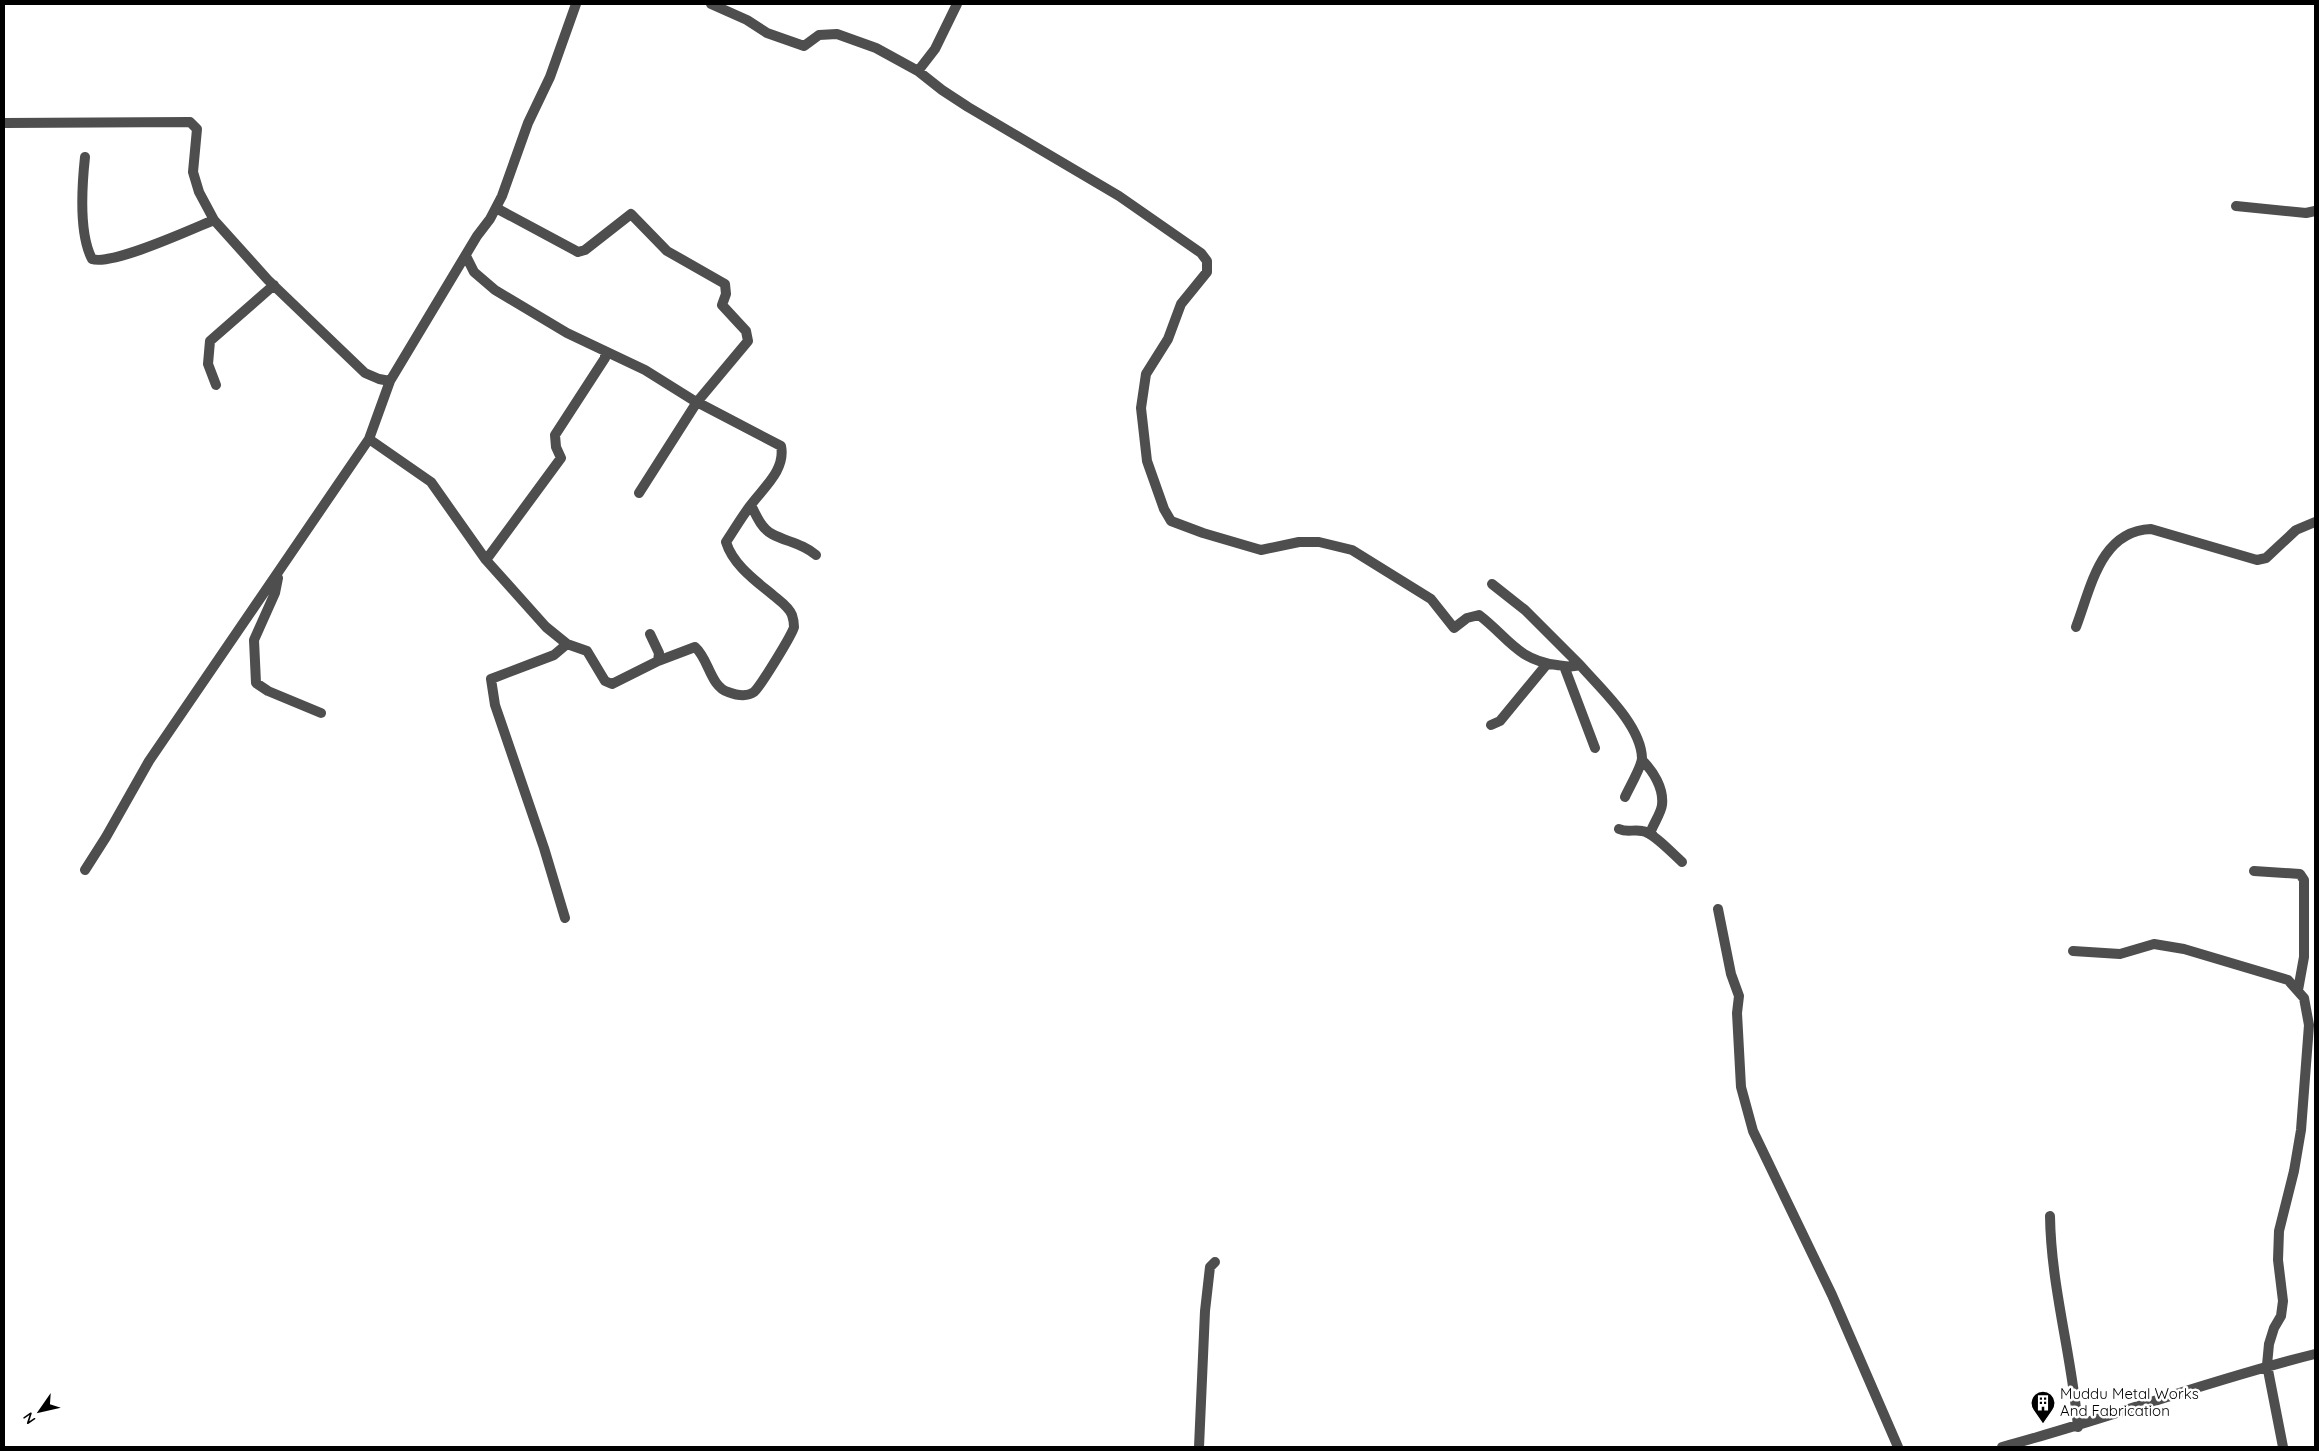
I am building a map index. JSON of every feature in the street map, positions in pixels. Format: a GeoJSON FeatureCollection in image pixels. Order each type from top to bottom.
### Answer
{"type":"FeatureCollection","features":[{"type":"Feature","properties":{"kind":"street"},"geometry":{"type":"LineString","coordinates":[[85,870],[149,761],[278,575],[369,439],[390,381],[496,208],[528,122],[550,77],[576,4]]}},
{"type":"Feature","properties":{"kind":"street"},"geometry":{"type":"LineString","coordinates":[[711,4],[789,42],[804,46],[819,34],[837,34],[876,48],[918,71],[948,94],[1119,196],[1201,253],[1207,262],[1207,272],[1181,304],[1168,339],[1146,374],[1141,408],[1147,461],[1164,509],[1171,521],[1203,533],[1261,550],[1299,542],[1319,542],[1352,550],[1431,599],[1454,628],[1467,618],[1479,615],[1493,626],[1511,646],[1528,658],[1547,664],[1580,665]]}},
{"type":"Feature","properties":{"kind":"street"},"geometry":{"type":"LineString","coordinates":[[918,71],[935,49],[957,4]]}},
{"type":"Feature","properties":{"kind":"street"},"geometry":{"type":"LineString","coordinates":[[4,123],[190,122],[197,129],[193,172],[199,192],[214,220],[274,286],[365,373],[379,380],[390,381]]}},
{"type":"Feature","properties":{"kind":"street"},"geometry":{"type":"LineString","coordinates":[[85,157],[84,218],[86,242],[92,259],[99,261],[119,256],[214,220]]}},
{"type":"Feature","properties":{"kind":"street"},"geometry":{"type":"LineString","coordinates":[[2236,206],[2306,213],[2315,210]]}},
{"type":"Feature","properties":{"kind":"street"},"geometry":{"type":"LineString","coordinates":[[496,208],[578,252],[585,250],[631,214],[668,251],[725,284],[726,294],[722,305],[746,332],[748,340],[697,402],[639,493]]}},
{"type":"Feature","properties":{"kind":"street"},"geometry":{"type":"LineString","coordinates":[[369,439],[431,482],[486,560],[546,627],[567,644],[587,650],[605,681],[612,684],[658,661],[695,647],[701,652],[714,681],[726,692],[746,696],[754,691],[786,644],[794,626],[792,614],[785,605],[744,570],[728,550],[726,542],[751,505],[773,478],[783,456],[781,446],[697,402],[645,370],[567,333],[495,290],[474,272],[466,256]]}},
{"type":"Feature","properties":{"kind":"street"},"geometry":{"type":"LineString","coordinates":[[216,385],[208,364],[210,341],[274,286]]}},
{"type":"Feature","properties":{"kind":"street"},"geometry":{"type":"LineString","coordinates":[[486,560],[561,458],[556,447],[555,434],[604,358],[605,351]]}},
{"type":"Feature","properties":{"kind":"street"},"geometry":{"type":"LineString","coordinates":[[751,505],[761,524],[771,534],[801,545],[816,555]]}},
{"type":"Feature","properties":{"kind":"street"},"geometry":{"type":"LineString","coordinates":[[2076,627],[2103,557],[2127,534],[2138,530],[2151,530],[2257,560],[2266,558],[2296,530],[2315,522]]}},
{"type":"Feature","properties":{"kind":"street"},"geometry":{"type":"LineString","coordinates":[[278,575],[275,592],[254,640],[256,683],[268,691],[321,713]]}},
{"type":"Feature","properties":{"kind":"street"},"geometry":{"type":"LineString","coordinates":[[1492,584],[1525,610],[1580,665],[1633,727],[1642,760],[1651,769],[1661,790],[1662,807],[1651,830],[1653,836]]}},
{"type":"Feature","properties":{"kind":"street"},"geometry":{"type":"LineString","coordinates":[[650,634],[659,653],[658,661]]}},
{"type":"Feature","properties":{"kind":"street"},"geometry":{"type":"LineString","coordinates":[[565,918],[544,848],[495,705],[491,679],[554,655],[567,644]]}},
{"type":"Feature","properties":{"kind":"street"},"geometry":{"type":"LineString","coordinates":[[1492,725],[1500,721],[1547,664]]}},
{"type":"Feature","properties":{"kind":"street"},"geometry":{"type":"LineString","coordinates":[[1564,666],[1595,748]]}},
{"type":"Feature","properties":{"kind":"street"},"geometry":{"type":"LineString","coordinates":[[1625,797],[1642,760]]}},
{"type":"Feature","properties":{"kind":"street"},"geometry":{"type":"LineString","coordinates":[[1619,829],[1627,833],[1642,830],[1653,836],[1682,862]]}},
{"type":"Feature","properties":{"kind":"street"},"geometry":{"type":"LineString","coordinates":[[2254,871],[2300,874],[2304,880],[2304,957],[2298,990]]}},
{"type":"Feature","properties":{"kind":"street"},"geometry":{"type":"LineString","coordinates":[[1718,909],[1731,974],[1739,996],[1737,1013],[1741,1087],[1753,1130],[1832,1295],[1898,1447]]}},
{"type":"Feature","properties":{"kind":"street"},"geometry":{"type":"LineString","coordinates":[[2073,951],[2120,954],[2154,944],[2215,958],[2288,980],[2298,990],[2306,1005],[2309,1025],[2301,1130],[2294,1171],[2279,1231],[2278,1260],[2283,1301],[2281,1316],[2269,1344],[2267,1366],[2283,1447]]}},
{"type":"Feature","properties":{"kind":"street"},"geometry":{"type":"LineString","coordinates":[[2050,1216],[2053,1257],[2076,1402],[2078,1427]]}},
{"type":"Feature","properties":{"kind":"street"},"geometry":{"type":"LineString","coordinates":[[1199,1447],[1205,1311],[1210,1267],[1215,1262]]}},
{"type":"Feature","properties":{"kind":"street"},"geometry":{"type":"LineString","coordinates":[[2002,1447],[2078,1427],[2267,1366],[2315,1354]]}},
{"type":"Feature","properties":{"kind":"place","name":"Muddu Metal Works And Fabrication"},"geometry":{"type":"Point","coordinates":[2043,1424]}}]}
